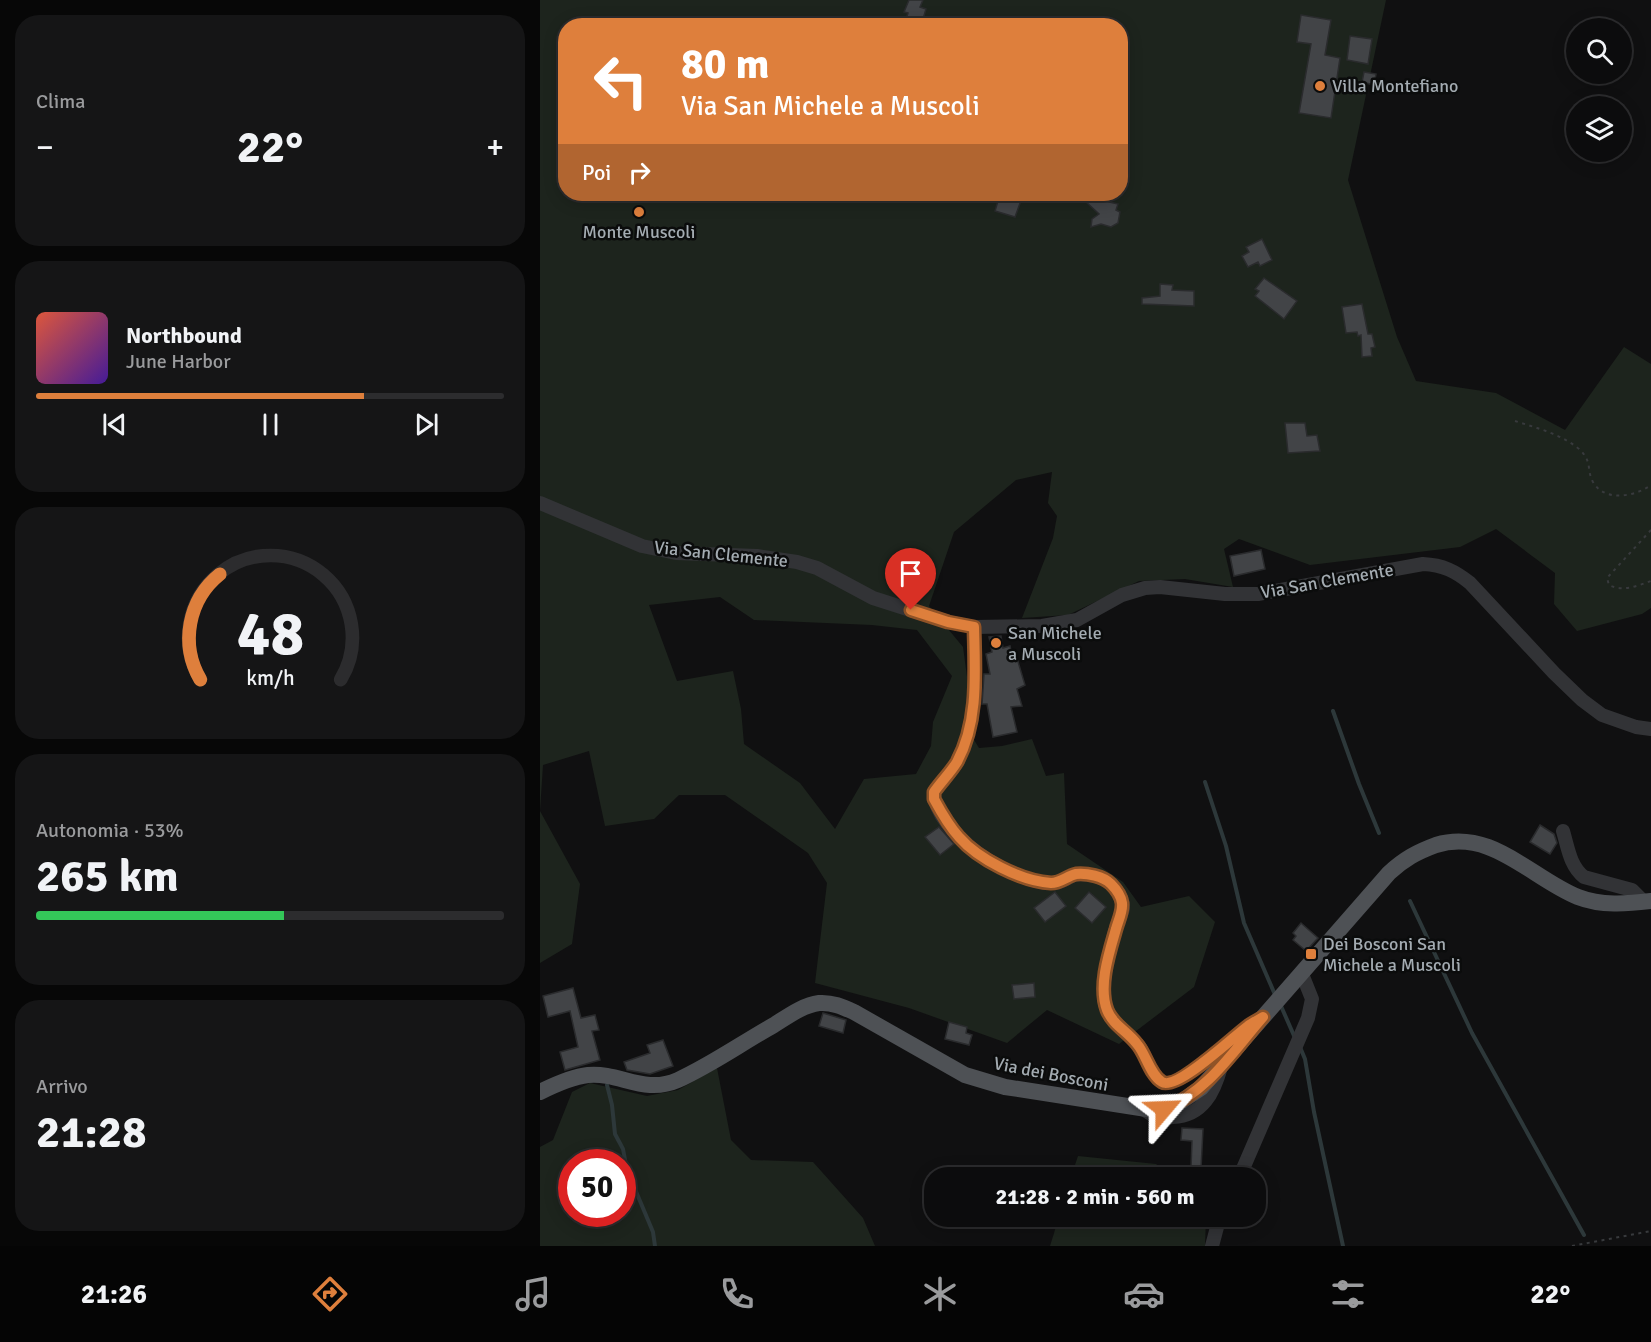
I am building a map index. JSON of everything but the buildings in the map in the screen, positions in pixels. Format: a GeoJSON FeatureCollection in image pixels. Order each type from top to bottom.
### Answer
{"type":"FeatureCollection","features":[{"type":"Feature","properties":{"kind":"main road","name":"Via dei Bosconi"},"geometry":{"type":"LineString","coordinates":[[540,1092],[588,1075],[647,1086],[665,1084],[690,1073],[792,1014],[821,1003],[841,1006],[854,1012],[955,1070],[989,1083],[1145,1110],[1164,1109],[1186,1099],[1201,1088],[1401,862],[1421,850],[1442,844],[1470,842],[1499,851],[1580,898],[1604,903],[1647,902]]}},
{"type":"Feature","properties":{"kind":"street","name":"Via San Clemente"},"geometry":{"type":"LineString","coordinates":[[540,503],[642,546],[676,553],[756,556],[817,567],[873,598],[948,622],[974,627],[1042,626],[1077,620],[1122,595],[1145,588],[1258,594],[1423,564],[1441,565],[1456,572],[1470,583],[1582,700],[1602,715],[1636,727],[1651,729]]}},
{"type":"Feature","properties":{"kind":"street"},"geometry":{"type":"LineString","coordinates":[[974,627],[975,678],[968,731],[962,752],[955,765],[934,792],[934,799],[958,837],[975,852],[1035,881],[1053,883],[1075,874],[1099,877],[1109,882],[1122,900],[1122,909],[1113,938],[1105,978],[1106,1008],[1113,1022],[1136,1042],[1154,1074],[1162,1082],[1168,1083],[1188,1074],[1273,1006]]}},
{"type":"Feature","properties":{"kind":"street"},"geometry":{"type":"LineString","coordinates":[[1563,831],[1571,859],[1579,873],[1584,877],[1632,890],[1647,902]]}},
{"type":"Feature","properties":{"kind":"street"},"geometry":{"type":"LineString","coordinates":[[1244,1167],[1308,1018],[1312,999],[1302,974]]}},
{"type":"Feature","properties":{"kind":"street"},"geometry":{"type":"LineString","coordinates":[[1212,1246],[1217,1227]]}},
{"type":"Feature","properties":{"kind":"path"},"geometry":{"type":"LineString","coordinates":[[1515,421],[1549,432],[1579,449],[1587,458],[1593,482],[1606,493],[1631,495],[1651,484]]}},
{"type":"Feature","properties":{"kind":"path"},"geometry":{"type":"LineString","coordinates":[[1651,530],[1607,578],[1609,585],[1616,589],[1651,581]]}},
{"type":"Feature","properties":{"kind":"path"},"geometry":{"type":"LineString","coordinates":[[1572,1246],[1651,1231]]}},
{"type":"Feature","properties":{"kind":"shaded area"},"geometry":{"type":"Polygon","coordinates":[[[540,0],[1386,0],[1348,180],[1397,337],[1416,381],[1496,393],[1565,430],[1624,347],[1651,364],[1651,608],[1642,614],[1577,631],[1554,604],[1555,573],[1496,529],[1460,547],[1310,565],[1239,539],[1224,549],[1233,587],[1185,579],[1139,581],[1068,615],[1022,618],[1053,538],[1057,516],[1048,503],[1052,472],[1016,480],[954,532],[929,606],[963,647],[968,684],[965,725],[979,748],[1002,746],[1032,739],[1046,776],[1064,773],[1067,844],[1123,882],[1141,907],[1189,896],[1215,922],[1194,987],[1119,1044],[1047,1010],[1007,1043],[909,1008],[815,983],[827,883],[808,853],[725,795],[679,795],[654,819],[605,826],[589,751],[543,765],[540,811],[540,0]],[[720,597],[649,605],[677,681],[733,671],[741,709],[744,744],[800,783],[835,829],[864,779],[916,774],[931,746],[933,722],[952,676],[917,630],[872,625],[754,620],[720,597]]]}},
{"type":"Feature","properties":{"kind":"shaded area"},"geometry":{"type":"Polygon","coordinates":[[[540,811],[580,884],[572,944],[540,963],[540,811]]]}},
{"type":"Feature","properties":{"kind":"shaded area"},"geometry":{"type":"Polygon","coordinates":[[[717,1068],[731,1140],[751,1160],[813,1162],[863,1218],[875,1246],[540,1246],[540,1147],[553,1140],[572,1092],[590,1083],[647,1096],[678,1090],[717,1068]]]}},
{"type":"Feature","properties":{"kind":"shaded area"},"geometry":{"type":"Polygon","coordinates":[[[1078,1156],[1156,1164],[1159,1167],[1074,1167],[1078,1156]]]}},
{"type":"Feature","properties":{"kind":"shaded area"},"geometry":{"type":"Polygon","coordinates":[[[1056,1227],[1206,1227],[1205,1246],[1050,1246],[1056,1227]]]}},
{"type":"Feature","properties":{"kind":"waterway"},"geometry":{"type":"LineString","coordinates":[[1333,711],[1379,833]]}},
{"type":"Feature","properties":{"kind":"waterway"},"geometry":{"type":"LineString","coordinates":[[1205,782],[1226,846],[1244,923],[1276,997]]}},
{"type":"Feature","properties":{"kind":"waterway"},"geometry":{"type":"LineString","coordinates":[[1410,901],[1472,1033],[1584,1235]]}},
{"type":"Feature","properties":{"kind":"waterway"},"geometry":{"type":"LineString","coordinates":[[1281,1006],[1295,1038]]}},
{"type":"Feature","properties":{"kind":"waterway"},"geometry":{"type":"LineString","coordinates":[[1300,1047],[1305,1059],[1343,1246]]}},
{"type":"Feature","properties":{"kind":"waterway"},"geometry":{"type":"LineString","coordinates":[[607,1085],[615,1134],[623,1149],[627,1170],[653,1232],[655,1246]]}},
{"type":"Feature","properties":{"kind":"place","name":"Villa Montefiano"},"geometry":{"type":"Point","coordinates":[1320,86]}},
{"type":"Feature","properties":{"kind":"place","name":"Monte Muscoli"},"geometry":{"type":"Point","coordinates":[639,212]}},
{"type":"Feature","properties":{"kind":"place","name":"San Michele a Muscoli"},"geometry":{"type":"Point","coordinates":[996,643]}},
{"type":"Feature","properties":{"kind":"place","name":"Dei Bosconi San Michele a Muscoli"},"geometry":{"type":"Point","coordinates":[1311,954]}},
{"type":"Feature","properties":{"kind":"route"},"geometry":{"type":"LineString","coordinates":[[911,610],[948,622],[974,627],[975,678],[966,740],[955,765],[934,792],[934,799],[958,837],[975,852],[1002,867],[1035,881],[1053,883],[1075,874],[1099,877],[1109,882],[1118,893],[1122,900],[1122,909],[1113,938],[1105,978],[1106,1008],[1113,1022],[1136,1042],[1154,1074],[1162,1082],[1168,1083],[1188,1074],[1263,1017],[1201,1088],[1176,1105],[1164,1109]]}}]}
